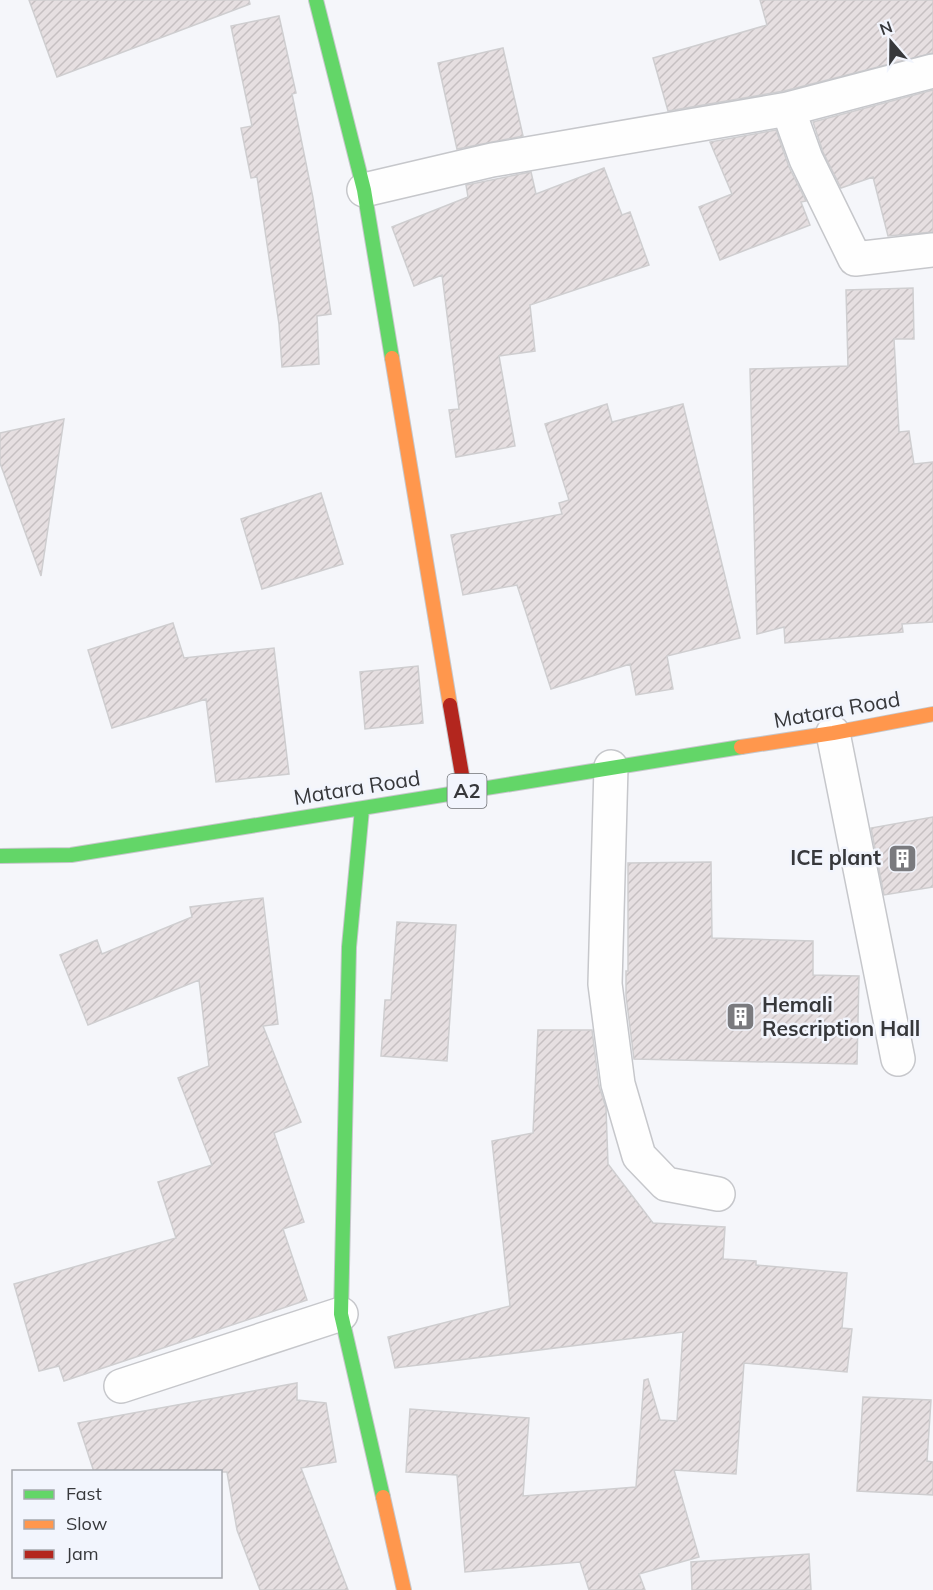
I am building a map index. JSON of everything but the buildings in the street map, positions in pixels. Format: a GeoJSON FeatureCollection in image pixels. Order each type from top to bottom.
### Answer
{"type":"FeatureCollection","features":[{"type":"Feature","properties":{"kind":"main road"},"geometry":{"type":"LineString","coordinates":[[316,0],[364,190],[465,792]]}},
{"type":"Feature","properties":{"kind":"main road","name":"Matara Road"},"geometry":{"type":"LineString","coordinates":[[0,856],[71,855],[833,733],[933,714]]}},
{"type":"Feature","properties":{"kind":"main road"},"geometry":{"type":"LineString","coordinates":[[362,809],[349,947],[341,1314],[404,1590]]}},
{"type":"Feature","properties":{"kind":"street"},"geometry":{"type":"LineString","coordinates":[[364,190],[492,159],[788,109],[933,71]]}},
{"type":"Feature","properties":{"kind":"street"},"geometry":{"type":"LineString","coordinates":[[788,109],[806,159],[855,259],[933,250]]}},
{"type":"Feature","properties":{"kind":"street"},"geometry":{"type":"LineString","coordinates":[[833,733],[898,1059]]}},
{"type":"Feature","properties":{"kind":"street"},"geometry":{"type":"LineString","coordinates":[[611,767],[605,984],[618,1084],[639,1156],[666,1184],[717,1194]]}},
{"type":"Feature","properties":{"kind":"street"},"geometry":{"type":"LineString","coordinates":[[121,1386],[341,1314]]}},
{"type":"Feature","properties":{"kind":"traffic: fast"},"geometry":{"type":"LineString","coordinates":[[316,0],[364,190],[392,358]]}},
{"type":"Feature","properties":{"kind":"traffic: fast"},"geometry":{"type":"LineString","coordinates":[[0,856],[71,855],[741,747]]}},
{"type":"Feature","properties":{"kind":"traffic: fast"},"geometry":{"type":"LineString","coordinates":[[362,809],[349,947],[341,1314],[383,1497]]}},
{"type":"Feature","properties":{"kind":"traffic: slow"},"geometry":{"type":"LineString","coordinates":[[392,358],[450,705]]}},
{"type":"Feature","properties":{"kind":"traffic: slow"},"geometry":{"type":"LineString","coordinates":[[741,747],[933,714]]}},
{"type":"Feature","properties":{"kind":"traffic: slow"},"geometry":{"type":"LineString","coordinates":[[383,1497],[404,1590]]}},
{"type":"Feature","properties":{"kind":"traffic: jam"},"geometry":{"type":"LineString","coordinates":[[450,705],[465,792]]}},
{"type":"Feature","properties":{"kind":"place","name":"ICE plant"},"geometry":{"type":"Point","coordinates":[902,858]}},
{"type":"Feature","properties":{"kind":"place","name":"Hemali Rescription Hall"},"geometry":{"type":"Point","coordinates":[741,1017]}}]}
